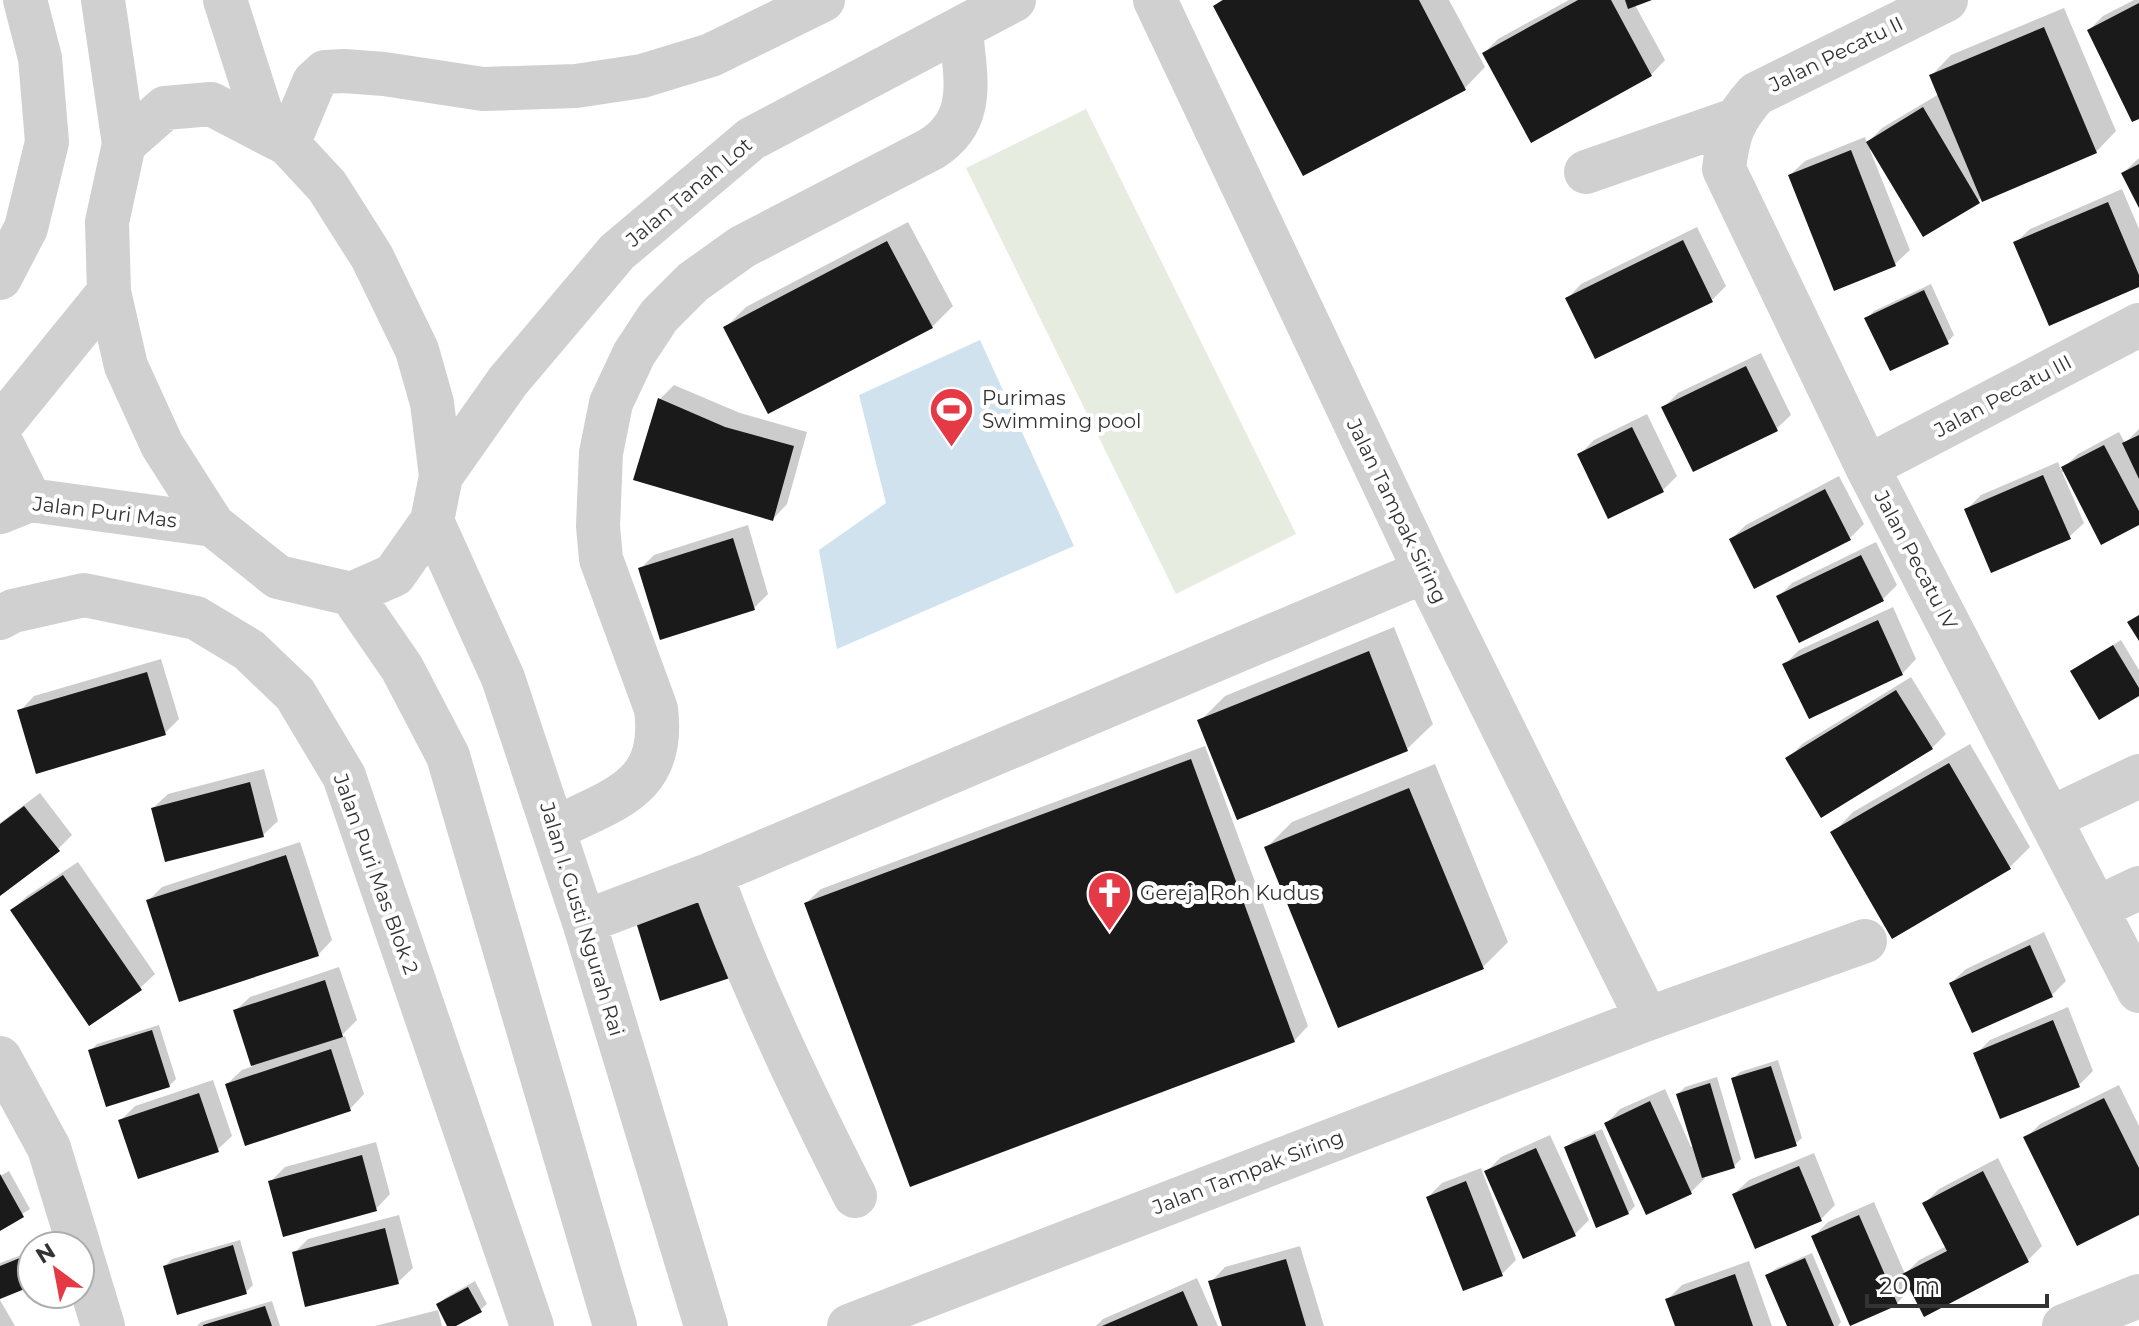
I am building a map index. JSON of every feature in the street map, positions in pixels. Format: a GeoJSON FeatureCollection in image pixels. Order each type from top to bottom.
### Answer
{"type":"FeatureCollection","features":[{"type":"Feature","properties":{"kind":"street"},"geometry":{"type":"LineString","coordinates":[[0,278],[26,228],[47,142],[40,58],[25,0]]}},
{"type":"Feature","properties":{"kind":"street"},"geometry":{"type":"LineString","coordinates":[[103,0],[124,144],[107,222],[109,292],[126,366],[162,445],[213,525],[278,577],[351,594],[394,575],[432,521],[441,476],[432,403],[417,350],[372,257],[327,186],[277,138],[211,104],[165,108],[124,144]]}},
{"type":"Feature","properties":{"kind":"street"},"geometry":{"type":"LineString","coordinates":[[225,0],[277,138]]}},
{"type":"Feature","properties":{"kind":"street"},"geometry":{"type":"LineString","coordinates":[[277,138],[314,82],[325,72],[384,74],[483,89],[576,86],[642,76],[711,55],[823,0]]}},
{"type":"Feature","properties":{"kind":"street","name":"Jalan Tanah Lot"},"geometry":{"type":"LineString","coordinates":[[441,476],[508,381],[617,252],[751,139],[1014,0]]}},
{"type":"Feature","properties":{"kind":"street","name":"Jalan Tampak Siring"},"geometry":{"type":"LineString","coordinates":[[1155,0],[1425,571],[1647,1019]]}},
{"type":"Feature","properties":{"kind":"street","name":"Jalan Pecatu II"},"geometry":{"type":"LineString","coordinates":[[1735,120],[1756,94],[1946,0]]}},
{"type":"Feature","properties":{"kind":"street"},"geometry":{"type":"LineString","coordinates":[[554,829],[634,788],[655,752],[659,730],[656,709],[601,559],[598,526],[601,453],[608,415],[634,354],[659,316],[693,282],[742,247],[931,149],[952,133],[963,112],[965,99],[961,28]]}},
{"type":"Feature","properties":{"kind":"street"},"geometry":{"type":"LineString","coordinates":[[1586,172],[1735,120]]}},
{"type":"Feature","properties":{"kind":"street","name":"Jalan Pecatu IV"},"geometry":{"type":"LineString","coordinates":[[1735,120],[1727,138],[1724,169],[1867,467],[2139,991]]}},
{"type":"Feature","properties":{"kind":"street"},"geometry":{"type":"LineString","coordinates":[[0,426],[109,292]]}},
{"type":"Feature","properties":{"kind":"street","name":"Jalan Pecatu III"},"geometry":{"type":"LineString","coordinates":[[1867,467],[2139,325]]}},
{"type":"Feature","properties":{"kind":"street"},"geometry":{"type":"LineString","coordinates":[[0,440],[15,506]]}},
{"type":"Feature","properties":{"kind":"street","name":"Jalan Puri Mas"},"geometry":{"type":"LineString","coordinates":[[15,506],[213,525]]}},
{"type":"Feature","properties":{"kind":"street","name":"Jalan I. Gusti Ngurah Rai"},"geometry":{"type":"LineString","coordinates":[[432,521],[503,678],[584,922],[706,1326]]}},
{"type":"Feature","properties":{"kind":"street"},"geometry":{"type":"LineString","coordinates":[[584,922],[711,874],[1425,571]]}},
{"type":"Feature","properties":{"kind":"street"},"geometry":{"type":"LineString","coordinates":[[351,594],[402,668],[448,756],[615,1326]]}},
{"type":"Feature","properties":{"kind":"street","name":"Jalan Puri Mas Blok 2"},"geometry":{"type":"LineString","coordinates":[[0,618],[13,611],[84,595],[196,618],[249,650],[295,694],[344,776],[532,1326]]}},
{"type":"Feature","properties":{"kind":"street"},"geometry":{"type":"LineString","coordinates":[[2051,818],[2139,776]]}},
{"type":"Feature","properties":{"kind":"street"},"geometry":{"type":"LineString","coordinates":[[711,874],[800,1087],[855,1196]]}},
{"type":"Feature","properties":{"kind":"street"},"geometry":{"type":"LineString","coordinates":[[2097,908],[2139,888]]}},
{"type":"Feature","properties":{"kind":"street","name":"Jalan Tampak Siring"},"geometry":{"type":"LineString","coordinates":[[849,1326],[1647,1019],[1865,941]]}},
{"type":"Feature","properties":{"kind":"street"},"geometry":{"type":"LineString","coordinates":[[0,1058],[49,1148],[74,1230]]}},
{"type":"Feature","properties":{"kind":"street"},"geometry":{"type":"LineString","coordinates":[[2064,1326],[2139,1296]]}},
{"type":"Feature","properties":{"kind":"street"},"geometry":{"type":"LineString","coordinates":[[96,1303],[103,1326]]}},
{"type":"Feature","properties":{"kind":"shaded area"},"geometry":{"type":"Polygon","coordinates":[[[1086,109],[1296,534],[1176,594],[966,168],[1086,109]]]}},
{"type":"Feature","properties":{"kind":"water","name":"Purimas Swimming pool"},"geometry":{"type":"Polygon","coordinates":[[[980,340],[1074,546],[837,649],[819,550],[886,503],[859,395],[980,340]]]}},
{"type":"Feature","properties":{"kind":"building"},"geometry":{"type":"Polygon","coordinates":[[[1223,0],[1419,0],[1466,90],[1303,176],[1213,6],[1223,0]]]}},
{"type":"Feature","properties":{"kind":"building"},"geometry":{"type":"Polygon","coordinates":[[[1578,0],[1611,0],[1652,76],[1531,143],[1482,53],[1578,0]]]}},
{"type":"Feature","properties":{"kind":"building"},"geometry":{"type":"Polygon","coordinates":[[[1625,0],[1652,0],[1628,9],[1625,0]]]}},
{"type":"Feature","properties":{"kind":"building"},"geometry":{"type":"Polygon","coordinates":[[[2139,3],[2139,119],[2132,122],[2087,30],[2139,3]]]}},
{"type":"Feature","properties":{"kind":"building"},"geometry":{"type":"Polygon","coordinates":[[[2044,27],[2097,153],[1982,202],[1929,75],[2044,27]]]}},
{"type":"Feature","properties":{"kind":"building"},"geometry":{"type":"Polygon","coordinates":[[[1923,107],[1980,203],[1923,237],[1866,142],[1923,107]]]}},
{"type":"Feature","properties":{"kind":"building"},"geometry":{"type":"Polygon","coordinates":[[[1851,150],[1896,266],[1834,291],[1788,175],[1851,150]]]}},
{"type":"Feature","properties":{"kind":"building"},"geometry":{"type":"Polygon","coordinates":[[[2139,164],[2139,208],[2121,173],[2139,164]]]}},
{"type":"Feature","properties":{"kind":"building"},"geometry":{"type":"Polygon","coordinates":[[[2108,202],[2139,275],[2139,287],[2049,326],[2013,242],[2108,202]]]}},
{"type":"Feature","properties":{"kind":"building"},"geometry":{"type":"Polygon","coordinates":[[[1683,240],[1713,302],[1595,359],[1565,298],[1683,240]]]}},
{"type":"Feature","properties":{"kind":"building"},"geometry":{"type":"Polygon","coordinates":[[[887,241],[933,328],[768,414],[723,327],[887,241]]]}},
{"type":"Feature","properties":{"kind":"building"},"geometry":{"type":"Polygon","coordinates":[[[1924,290],[1949,344],[1890,371],[1864,318],[1924,290]]]}},
{"type":"Feature","properties":{"kind":"building"},"geometry":{"type":"Polygon","coordinates":[[[1746,366],[1778,431],[1693,472],[1661,407],[1746,366]]]}},
{"type":"Feature","properties":{"kind":"building"},"geometry":{"type":"Polygon","coordinates":[[[658,398],[725,427],[794,446],[773,521],[633,480],[658,398]]]}},
{"type":"Feature","properties":{"kind":"building"},"geometry":{"type":"Polygon","coordinates":[[[1632,427],[1664,492],[1608,519],[1577,454],[1632,427]]]}},
{"type":"Feature","properties":{"kind":"building"},"geometry":{"type":"Polygon","coordinates":[[[2139,435],[2139,479],[2122,443],[2139,435]]]}},
{"type":"Feature","properties":{"kind":"building"},"geometry":{"type":"Polygon","coordinates":[[[2104,445],[2139,511],[2139,525],[2101,545],[2061,467],[2104,445]]]}},
{"type":"Feature","properties":{"kind":"building"},"geometry":{"type":"Polygon","coordinates":[[[2043,475],[2071,539],[1991,573],[1964,509],[2043,475]]]}},
{"type":"Feature","properties":{"kind":"building"},"geometry":{"type":"Polygon","coordinates":[[[1825,489],[1851,540],[1754,589],[1729,539],[1825,489]]]}},
{"type":"Feature","properties":{"kind":"building"},"geometry":{"type":"Polygon","coordinates":[[[733,538],[755,610],[660,640],[638,568],[733,538]]]}},
{"type":"Feature","properties":{"kind":"building"},"geometry":{"type":"Polygon","coordinates":[[[1861,555],[1884,601],[1799,643],[1776,596],[1861,555]]]}},
{"type":"Feature","properties":{"kind":"building"},"geometry":{"type":"Polygon","coordinates":[[[2139,615],[2139,641],[2127,622],[2139,615]]]}},
{"type":"Feature","properties":{"kind":"building"},"geometry":{"type":"Polygon","coordinates":[[[1878,620],[1903,675],[1809,719],[1782,664],[1878,620]]]}},
{"type":"Feature","properties":{"kind":"building"},"geometry":{"type":"Polygon","coordinates":[[[2113,645],[2139,688],[2139,696],[2099,720],[2070,671],[2113,645]]]}},
{"type":"Feature","properties":{"kind":"building"},"geometry":{"type":"Polygon","coordinates":[[[1369,651],[1408,751],[1237,820],[1197,720],[1369,651]]]}},
{"type":"Feature","properties":{"kind":"building"},"geometry":{"type":"Polygon","coordinates":[[[147,672],[166,735],[36,774],[17,710],[147,672]]]}},
{"type":"Feature","properties":{"kind":"building"},"geometry":{"type":"Polygon","coordinates":[[[1896,690],[1933,749],[1821,818],[1785,758],[1896,690]]]}},
{"type":"Feature","properties":{"kind":"building"},"geometry":{"type":"Polygon","coordinates":[[[1191,759],[1295,1042],[910,1187],[804,903],[1191,759]]]}},
{"type":"Feature","properties":{"kind":"building"},"geometry":{"type":"Polygon","coordinates":[[[1949,763],[2011,869],[1892,939],[1830,832],[1949,763]]]}},
{"type":"Feature","properties":{"kind":"building"},"geometry":{"type":"Polygon","coordinates":[[[250,782],[264,837],[165,862],[151,808],[250,782]]]}},
{"type":"Feature","properties":{"kind":"building"},"geometry":{"type":"Polygon","coordinates":[[[1409,788],[1484,969],[1338,1028],[1264,847],[1409,788]]]}},
{"type":"Feature","properties":{"kind":"building"},"geometry":{"type":"Polygon","coordinates":[[[24,806],[60,851],[0,896],[0,824],[24,806]]]}},
{"type":"Feature","properties":{"kind":"building"},"geometry":{"type":"Polygon","coordinates":[[[286,855],[319,956],[179,1002],[146,900],[286,855]]]}},
{"type":"Feature","properties":{"kind":"building"},"geometry":{"type":"Polygon","coordinates":[[[63,875],[142,990],[89,1026],[10,910],[63,875]]]}},
{"type":"Feature","properties":{"kind":"building"},"geometry":{"type":"Polygon","coordinates":[[[708,899],[733,977],[660,1001],[636,922],[708,899]]]}},
{"type":"Feature","properties":{"kind":"building"},"geometry":{"type":"Polygon","coordinates":[[[2030,945],[2053,997],[1972,1033],[1949,983],[2030,945]]]}},
{"type":"Feature","properties":{"kind":"building"},"geometry":{"type":"Polygon","coordinates":[[[325,980],[343,1037],[251,1066],[233,1010],[325,980]]]}},
{"type":"Feature","properties":{"kind":"building"},"geometry":{"type":"Polygon","coordinates":[[[2053,1020],[2080,1087],[2000,1119],[1973,1053],[2053,1020]]]}},
{"type":"Feature","properties":{"kind":"building"},"geometry":{"type":"Polygon","coordinates":[[[152,1030],[170,1087],[106,1107],[88,1050],[152,1030]]]}},
{"type":"Feature","properties":{"kind":"building"},"geometry":{"type":"Polygon","coordinates":[[[331,1049],[351,1111],[245,1146],[225,1084],[331,1049]]]}},
{"type":"Feature","properties":{"kind":"building"},"geometry":{"type":"Polygon","coordinates":[[[1771,1066],[1797,1146],[1755,1159],[1731,1078],[1771,1066]]]}},
{"type":"Feature","properties":{"kind":"building"},"geometry":{"type":"Polygon","coordinates":[[[1710,1083],[1735,1168],[1702,1178],[1676,1094],[1710,1083]]]}},
{"type":"Feature","properties":{"kind":"building"},"geometry":{"type":"Polygon","coordinates":[[[199,1093],[219,1152],[138,1179],[118,1120],[199,1093]]]}},
{"type":"Feature","properties":{"kind":"building"},"geometry":{"type":"Polygon","coordinates":[[[2104,1098],[2139,1168],[2139,1215],[2077,1246],[2023,1137],[2104,1098]]]}},
{"type":"Feature","properties":{"kind":"building"},"geometry":{"type":"Polygon","coordinates":[[[1650,1101],[1692,1194],[1646,1215],[1604,1123],[1650,1101]]]}},
{"type":"Feature","properties":{"kind":"building"},"geometry":{"type":"Polygon","coordinates":[[[1595,1134],[1629,1214],[1596,1228],[1564,1147],[1595,1134]]]}},
{"type":"Feature","properties":{"kind":"building"},"geometry":{"type":"Polygon","coordinates":[[[1536,1148],[1576,1236],[1523,1259],[1484,1171],[1536,1148]]]}},
{"type":"Feature","properties":{"kind":"building"},"geometry":{"type":"Polygon","coordinates":[[[362,1155],[377,1211],[283,1237],[268,1181],[362,1155]]]}},
{"type":"Feature","properties":{"kind":"building"},"geometry":{"type":"Polygon","coordinates":[[[1799,1166],[1822,1221],[1755,1249],[1732,1194],[1799,1166]]]}},
{"type":"Feature","properties":{"kind":"building"},"geometry":{"type":"Polygon","coordinates":[[[1983,1171],[2029,1262],[1924,1317],[1902,1274],[1947,1251],[1922,1203],[1983,1171]]]}},
{"type":"Feature","properties":{"kind":"building"},"geometry":{"type":"Polygon","coordinates":[[[0,1174],[24,1217],[0,1231],[0,1174]]]}},
{"type":"Feature","properties":{"kind":"building"},"geometry":{"type":"Polygon","coordinates":[[[1466,1181],[1503,1276],[1463,1291],[1426,1197],[1466,1181]]]}},
{"type":"Feature","properties":{"kind":"building"},"geometry":{"type":"Polygon","coordinates":[[[1859,1215],[1898,1305],[1850,1326],[1811,1236],[1859,1215]]]}},
{"type":"Feature","properties":{"kind":"building"},"geometry":{"type":"Polygon","coordinates":[[[385,1228],[399,1284],[305,1307],[292,1252],[385,1228]]]}},
{"type":"Feature","properties":{"kind":"building"},"geometry":{"type":"Polygon","coordinates":[[[233,1245],[247,1294],[177,1315],[163,1266],[233,1245]]]}},
{"type":"Feature","properties":{"kind":"building"},"geometry":{"type":"Polygon","coordinates":[[[1805,1258],[1834,1326],[1787,1326],[1765,1275],[1805,1258]]]}},
{"type":"Feature","properties":{"kind":"building"},"geometry":{"type":"Polygon","coordinates":[[[1286,1259],[1306,1326],[1222,1326],[1208,1281],[1286,1259]]]}},
{"type":"Feature","properties":{"kind":"building"},"geometry":{"type":"Polygon","coordinates":[[[16,1260],[16,1292],[0,1299],[0,1266],[16,1260]]]}},
{"type":"Feature","properties":{"kind":"building"},"geometry":{"type":"Polygon","coordinates":[[[1735,1274],[1753,1326],[1675,1326],[1665,1299],[1735,1274]]]}},
{"type":"Feature","properties":{"kind":"building"},"geometry":{"type":"Polygon","coordinates":[[[468,1287],[482,1312],[456,1326],[447,1326],[436,1304],[468,1287]]]}},
{"type":"Feature","properties":{"kind":"building"},"geometry":{"type":"Polygon","coordinates":[[[1183,1291],[1198,1326],[1102,1326],[1183,1291]]]}},
{"type":"Feature","properties":{"kind":"building"},"geometry":{"type":"Polygon","coordinates":[[[265,1306],[272,1326],[203,1326],[203,1325],[265,1306]]]}},
{"type":"Feature","properties":{"kind":"place","name":"Purimas Swimming pool"},"geometry":{"type":"Point","coordinates":[951,449]}},
{"type":"Feature","properties":{"kind":"place","name":"Gereja Roh Kudus"},"geometry":{"type":"Point","coordinates":[1109,932]}}]}
